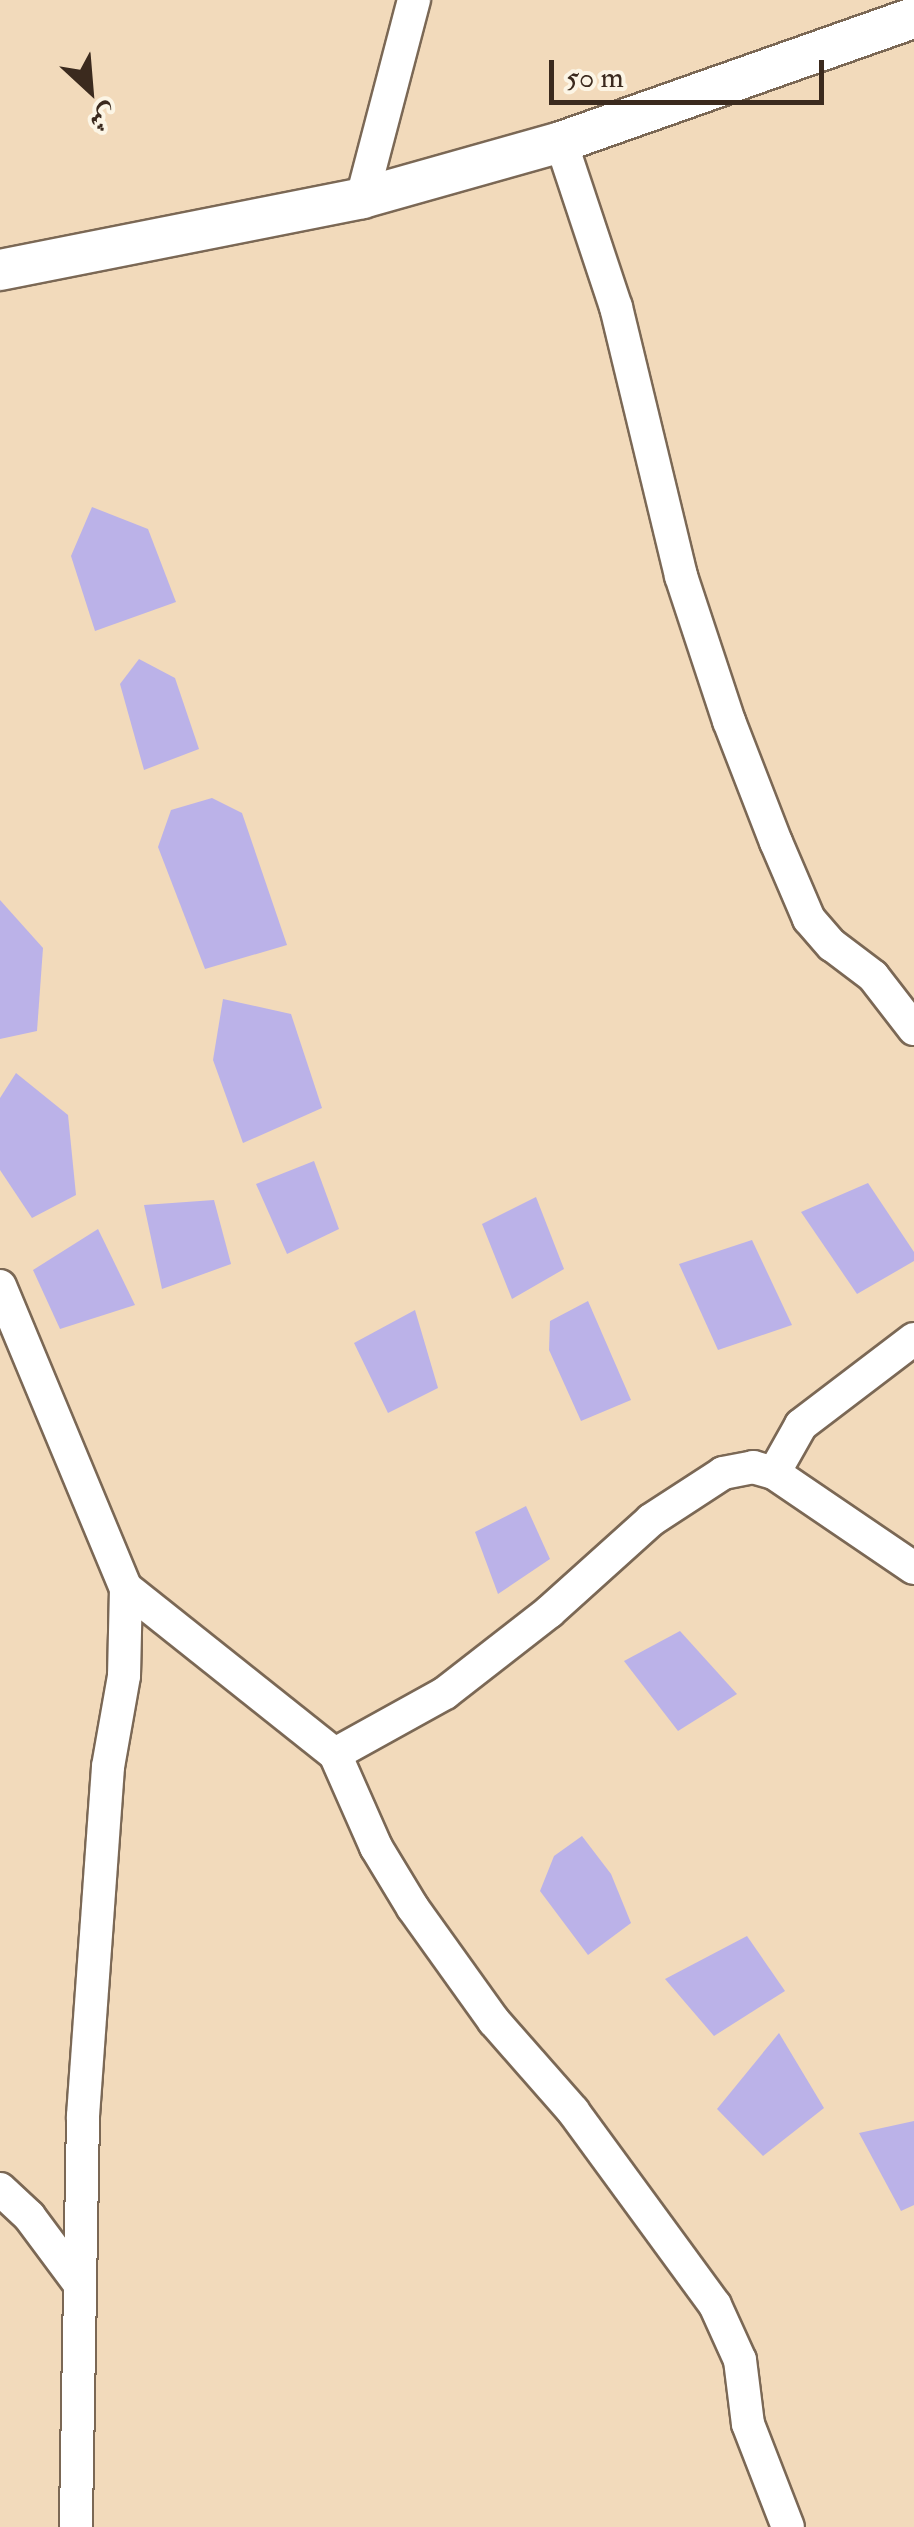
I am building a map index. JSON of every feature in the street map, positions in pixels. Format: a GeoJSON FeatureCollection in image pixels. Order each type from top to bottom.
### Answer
{"type":"FeatureCollection","features":[{"type":"Feature","properties":{"kind":"street"},"geometry":{"type":"LineString","coordinates":[[362,198],[414,0]]}},
{"type":"Feature","properties":{"kind":"street"},"geometry":{"type":"LineString","coordinates":[[0,270],[362,198],[561,142],[914,18]]}},
{"type":"Feature","properties":{"kind":"street"},"geometry":{"type":"LineString","coordinates":[[561,142],[616,307],[681,576],[728,721],[776,842],[809,919],[832,944],[873,976],[914,1029]]}},
{"type":"Feature","properties":{"kind":"street"},"geometry":{"type":"LineString","coordinates":[[0,1286],[126,1588],[124,1676],[108,1766],[83,2116],[76,2527]]}},
{"type":"Feature","properties":{"kind":"street"},"geometry":{"type":"LineString","coordinates":[[774,1472],[801,1424],[914,1340]]}},
{"type":"Feature","properties":{"kind":"street"},"geometry":{"type":"LineString","coordinates":[[334,1754],[444,1693],[549,1612],[651,1520],[722,1473],[753,1467],[774,1472],[914,1568]]}},
{"type":"Feature","properties":{"kind":"street"},"geometry":{"type":"LineString","coordinates":[[126,1588],[334,1754],[376,1847],[414,1908],[494,2020],[572,2111],[714,2305],[740,2360],[748,2424],[788,2527]]}},
{"type":"Feature","properties":{"kind":"street"},"geometry":{"type":"LineString","coordinates":[[0,2189],[30,2216],[78,2282]]}},
{"type":"Feature","properties":{"kind":"building"},"geometry":{"type":"Polygon","coordinates":[[[92,507],[148,529],[176,602],[95,631],[71,556],[92,507]]]}},
{"type":"Feature","properties":{"kind":"building"},"geometry":{"type":"Polygon","coordinates":[[[139,659],[175,678],[199,749],[144,770],[120,684],[139,659]]]}},
{"type":"Feature","properties":{"kind":"building"},"geometry":{"type":"Polygon","coordinates":[[[212,798],[242,813],[287,945],[205,969],[158,847],[171,810],[212,798]]]}},
{"type":"Feature","properties":{"kind":"building"},"geometry":{"type":"Polygon","coordinates":[[[0,900],[43,948],[37,1031],[0,1039],[0,900]]]}},
{"type":"Feature","properties":{"kind":"building"},"geometry":{"type":"Polygon","coordinates":[[[223,999],[291,1014],[322,1108],[243,1143],[213,1060],[223,999]]]}},
{"type":"Feature","properties":{"kind":"building"},"geometry":{"type":"Polygon","coordinates":[[[16,1073],[68,1115],[76,1195],[32,1218],[0,1170],[0,1098],[16,1073]]]}},
{"type":"Feature","properties":{"kind":"building"},"geometry":{"type":"Polygon","coordinates":[[[314,1161],[339,1229],[287,1254],[256,1184],[314,1161]]]}},
{"type":"Feature","properties":{"kind":"building"},"geometry":{"type":"Polygon","coordinates":[[[868,1183],[914,1252],[914,1261],[857,1294],[801,1212],[868,1183]]]}},
{"type":"Feature","properties":{"kind":"building"},"geometry":{"type":"Polygon","coordinates":[[[536,1197],[564,1269],[512,1299],[482,1224],[536,1197]]]}},
{"type":"Feature","properties":{"kind":"building"},"geometry":{"type":"Polygon","coordinates":[[[214,1200],[231,1264],[162,1289],[144,1205],[214,1200]]]}},
{"type":"Feature","properties":{"kind":"building"},"geometry":{"type":"Polygon","coordinates":[[[98,1229],[135,1305],[60,1329],[33,1270],[98,1229]]]}},
{"type":"Feature","properties":{"kind":"building"},"geometry":{"type":"Polygon","coordinates":[[[752,1240],[792,1325],[718,1350],[679,1264],[752,1240]]]}},
{"type":"Feature","properties":{"kind":"building"},"geometry":{"type":"Polygon","coordinates":[[[588,1301],[631,1400],[581,1421],[549,1350],[550,1321],[588,1301]]]}},
{"type":"Feature","properties":{"kind":"building"},"geometry":{"type":"Polygon","coordinates":[[[415,1310],[438,1388],[388,1413],[354,1343],[415,1310]]]}},
{"type":"Feature","properties":{"kind":"building"},"geometry":{"type":"Polygon","coordinates":[[[526,1506],[550,1559],[498,1594],[475,1532],[526,1506]]]}},
{"type":"Feature","properties":{"kind":"building"},"geometry":{"type":"Polygon","coordinates":[[[680,1631],[737,1694],[678,1731],[624,1661],[680,1631]]]}},
{"type":"Feature","properties":{"kind":"building"},"geometry":{"type":"Polygon","coordinates":[[[582,1836],[611,1874],[631,1923],[588,1955],[540,1891],[554,1856],[582,1836]]]}},
{"type":"Feature","properties":{"kind":"building"},"geometry":{"type":"Polygon","coordinates":[[[747,1936],[785,1991],[714,2036],[665,1979],[747,1936]]]}},
{"type":"Feature","properties":{"kind":"building"},"geometry":{"type":"Polygon","coordinates":[[[779,2033],[824,2108],[763,2156],[717,2109],[779,2033]]]}},
{"type":"Feature","properties":{"kind":"building"},"geometry":{"type":"Polygon","coordinates":[[[914,2121],[914,2205],[901,2211],[859,2133],[914,2121]]]}}]}
